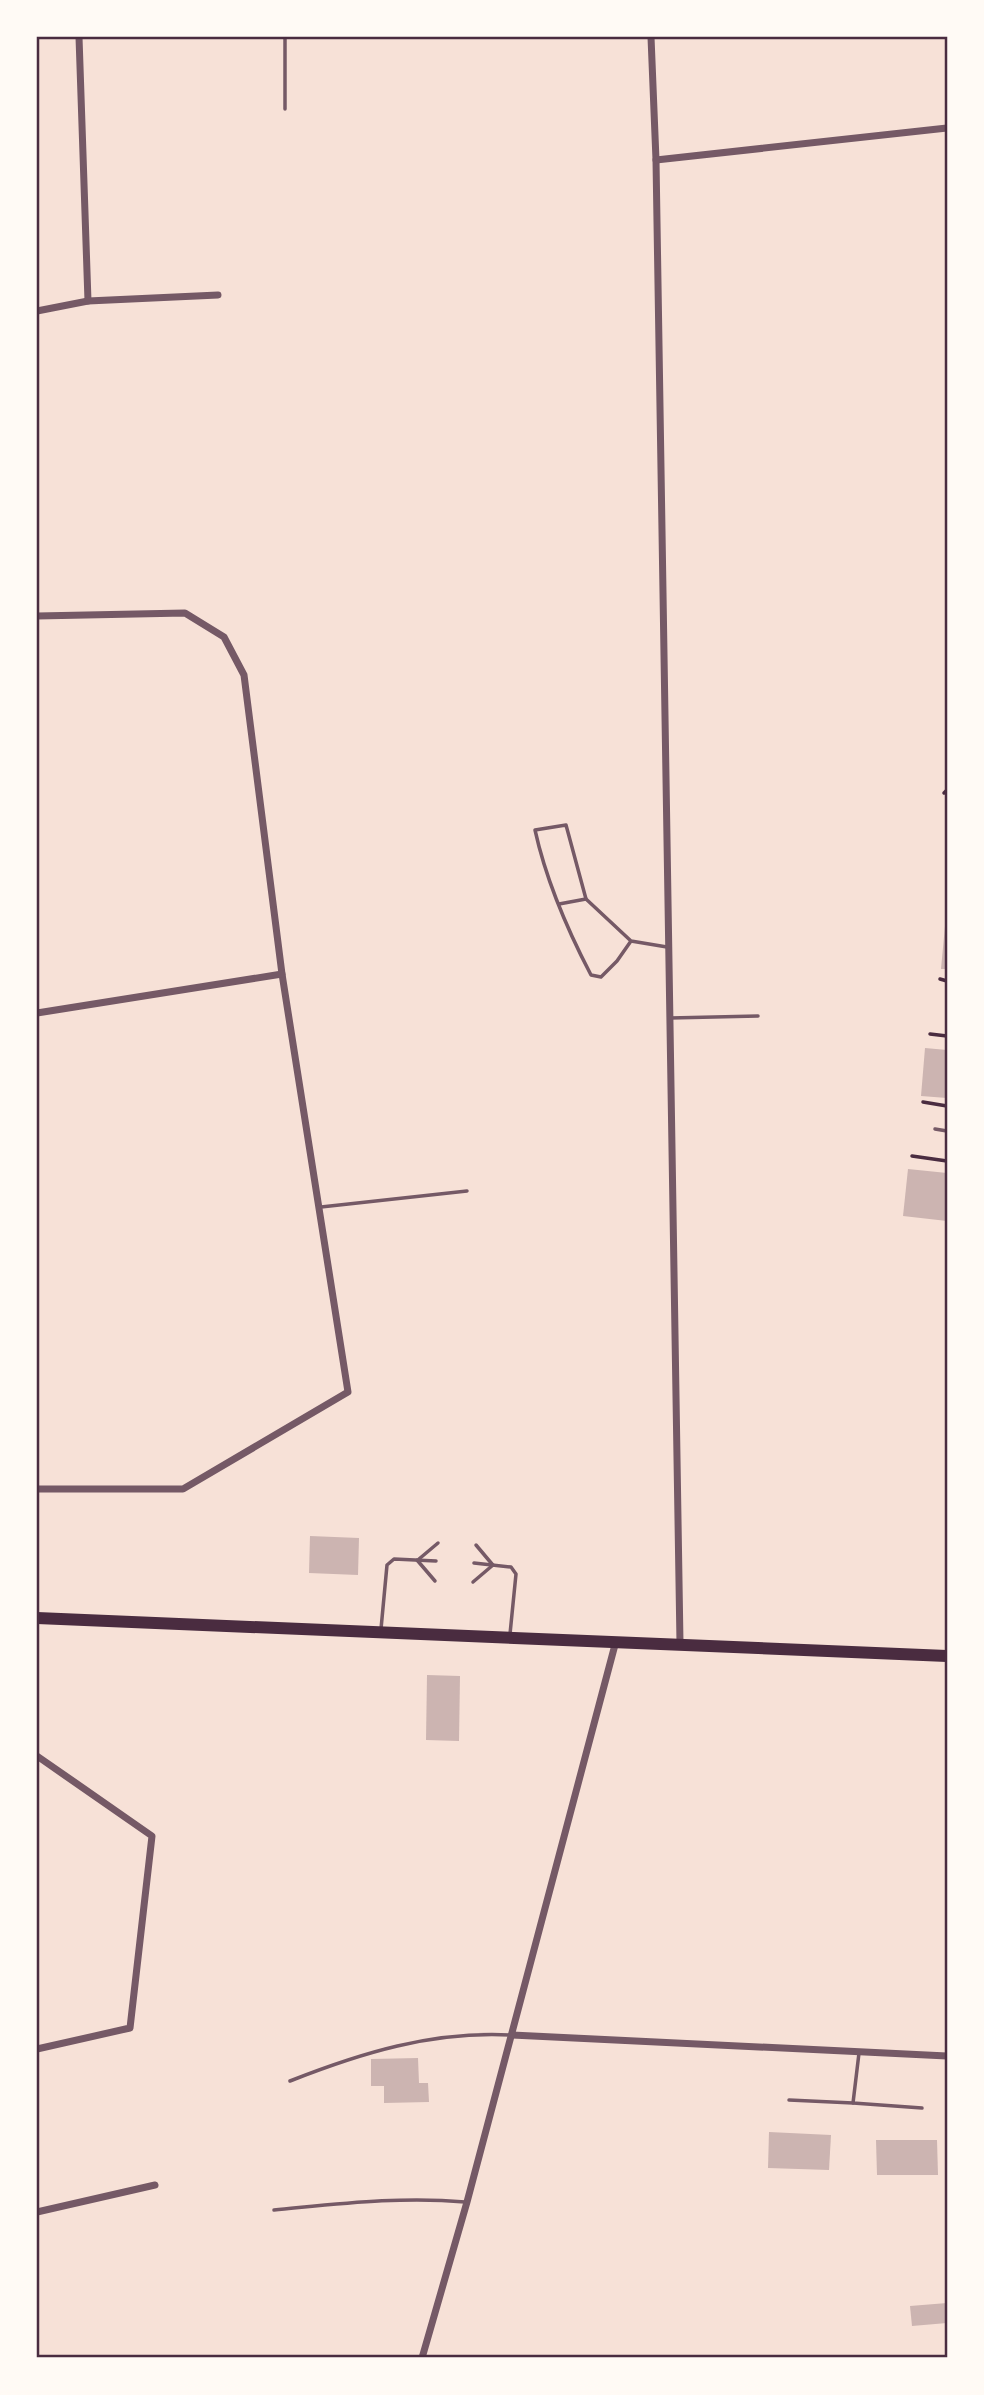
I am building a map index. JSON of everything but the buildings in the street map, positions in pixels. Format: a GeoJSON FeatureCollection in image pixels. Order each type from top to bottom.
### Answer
{"type":"FeatureCollection","features":[{"type":"Feature","properties":{"kind":"main road"},"geometry":{"type":"LineString","coordinates":[[37,1618],[616,1640],[947,1656]]}},
{"type":"Feature","properties":{"kind":"street"},"geometry":{"type":"LineString","coordinates":[[79,37],[88,301]]}},
{"type":"Feature","properties":{"kind":"street"},"geometry":{"type":"LineString","coordinates":[[651,37],[656,160],[680,1643]]}},
{"type":"Feature","properties":{"kind":"street"},"geometry":{"type":"LineString","coordinates":[[656,160],[947,128]]}},
{"type":"Feature","properties":{"kind":"street"},"geometry":{"type":"LineString","coordinates":[[37,311],[88,301],[218,295]]}},
{"type":"Feature","properties":{"kind":"street"},"geometry":{"type":"LineString","coordinates":[[37,616],[185,612],[225,637],[244,675],[282,974],[348,1392],[183,1489],[37,1489]]}},
{"type":"Feature","properties":{"kind":"street"},"geometry":{"type":"LineString","coordinates":[[37,1013],[282,974]]}},
{"type":"Feature","properties":{"kind":"street"},"geometry":{"type":"LineString","coordinates":[[422,2358],[467,2202],[616,1640]]}},
{"type":"Feature","properties":{"kind":"street"},"geometry":{"type":"LineString","coordinates":[[37,1756],[152,1836],[130,2028],[37,2049]]}},
{"type":"Feature","properties":{"kind":"street"},"geometry":{"type":"LineString","coordinates":[[512,2035],[947,2056]]}},
{"type":"Feature","properties":{"kind":"street"},"geometry":{"type":"LineString","coordinates":[[37,2212],[155,2185]]}},
{"type":"Feature","properties":{"kind":"lane"},"geometry":{"type":"LineString","coordinates":[[285,37],[285,109]]}},
{"type":"Feature","properties":{"kind":"lane"},"geometry":{"type":"LineString","coordinates":[[631,941],[601,977],[591,975],[574,942],[542,861],[535,830],[566,825],[586,899],[631,941],[669,948]]}},
{"type":"Feature","properties":{"kind":"lane"},"geometry":{"type":"LineString","coordinates":[[559,904],[586,899]]}},
{"type":"Feature","properties":{"kind":"lane"},"geometry":{"type":"LineString","coordinates":[[670,1018],[758,1016]]}},
{"type":"Feature","properties":{"kind":"lane"},"geometry":{"type":"LineString","coordinates":[[935,1129],[947,1131]]}},
{"type":"Feature","properties":{"kind":"lane"},"geometry":{"type":"LineString","coordinates":[[319,1208],[467,1191]]}},
{"type":"Feature","properties":{"kind":"lane"},"geometry":{"type":"LineString","coordinates":[[417,1560],[438,1543]]}},
{"type":"Feature","properties":{"kind":"lane"},"geometry":{"type":"LineString","coordinates":[[476,1545],[493,1565]]}},
{"type":"Feature","properties":{"kind":"lane"},"geometry":{"type":"LineString","coordinates":[[381,1631],[387,1565],[394,1559],[436,1561]]}},
{"type":"Feature","properties":{"kind":"lane"},"geometry":{"type":"LineString","coordinates":[[417,1560],[435,1581]]}},
{"type":"Feature","properties":{"kind":"lane"},"geometry":{"type":"LineString","coordinates":[[474,1563],[510,1567],[516,1574],[509,1636]]}},
{"type":"Feature","properties":{"kind":"lane"},"geometry":{"type":"LineString","coordinates":[[473,1582],[493,1565]]}},
{"type":"Feature","properties":{"kind":"lane"},"geometry":{"type":"LineString","coordinates":[[290,2081],[353,2056],[422,2040],[463,2035],[512,2035]]}},
{"type":"Feature","properties":{"kind":"lane"},"geometry":{"type":"LineString","coordinates":[[853,2103],[859,2053]]}},
{"type":"Feature","properties":{"kind":"lane"},"geometry":{"type":"LineString","coordinates":[[789,2100],[922,2108]]}},
{"type":"Feature","properties":{"kind":"lane"},"geometry":{"type":"LineString","coordinates":[[274,2210],[388,2199],[467,2202]]}},
{"type":"Feature","properties":{"kind":"path"},"geometry":{"type":"LineString","coordinates":[[940,979],[947,981]]}},
{"type":"Feature","properties":{"kind":"path"},"geometry":{"type":"LineString","coordinates":[[930,1034],[947,1036]]}},
{"type":"Feature","properties":{"kind":"path"},"geometry":{"type":"LineString","coordinates":[[923,1102],[947,1106]]}},
{"type":"Feature","properties":{"kind":"path"},"geometry":{"type":"LineString","coordinates":[[912,1156],[947,1161]]}}]}
